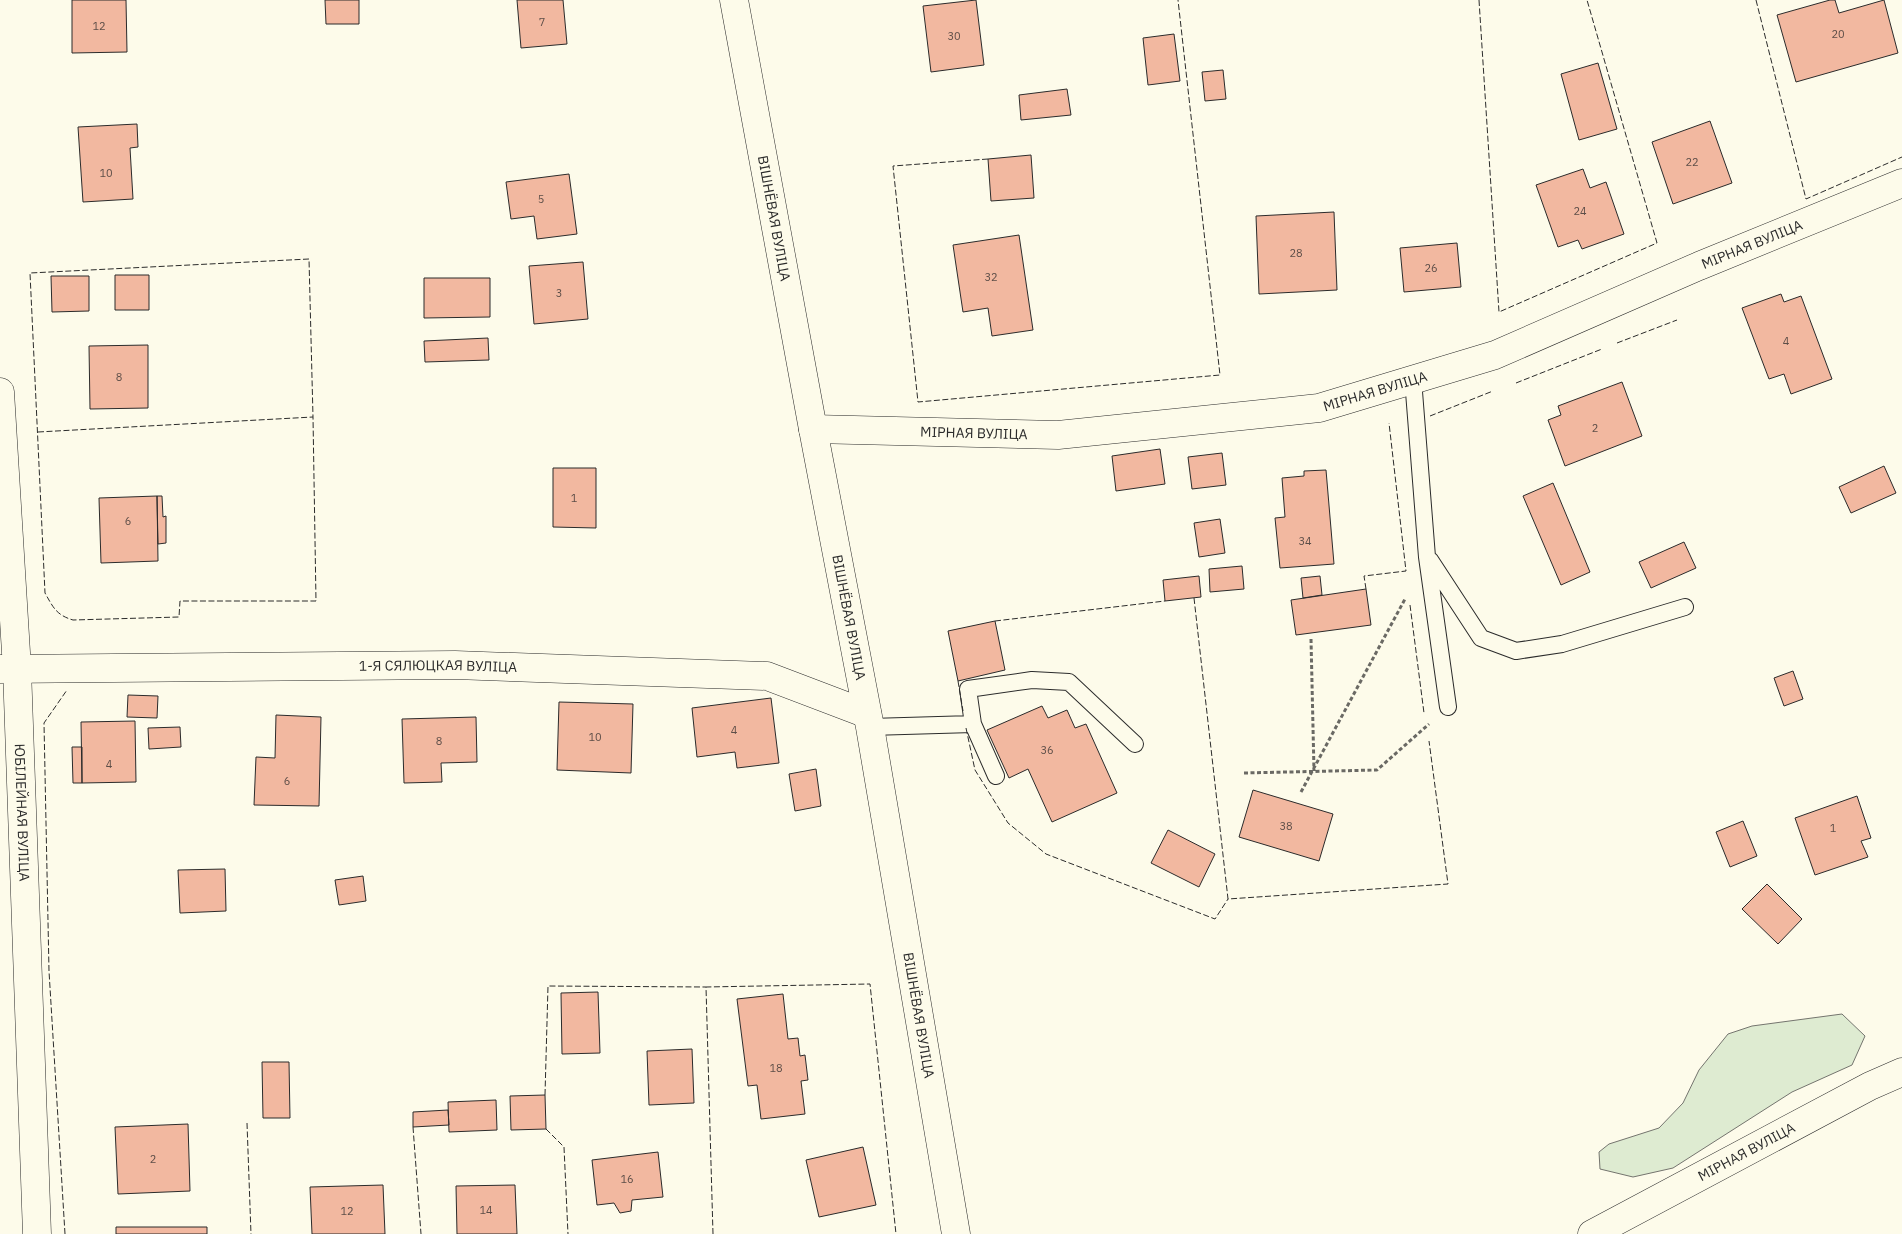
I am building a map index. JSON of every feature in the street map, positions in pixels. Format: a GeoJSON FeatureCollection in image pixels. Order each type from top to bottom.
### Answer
{"type":"FeatureCollection","features":[{"type":"Feature","properties":{"kind":"street","name":"ВІШНЁВАЯ ВУЛІЦА"},"geometry":{"type":"LineString","coordinates":[[734,0],[869,720],[956,1234]]}},
{"type":"Feature","properties":{"kind":"street","name":"МІРНАЯ ВУЛІЦА"},"geometry":{"type":"LineString","coordinates":[[813,429],[1058,435],[1319,408],[1495,355],[1700,266],[1902,183]]}},
{"type":"Feature","properties":{"kind":"street","name":"ЮБІЛЕЙНАЯ ВУЛІЦА"},"geometry":{"type":"LineString","coordinates":[[0,392],[8,669],[37,1234]]}},
{"type":"Feature","properties":{"kind":"street","name":"1-Я СЯЛЮЦКАЯ ВУЛІЦА"},"geometry":{"type":"LineString","coordinates":[[8,669],[455,665],[767,676],[869,720]]}},
{"type":"Feature","properties":{"kind":"street","name":"МІРНАЯ ВУЛІЦА"},"geometry":{"type":"LineString","coordinates":[[1592,1234],[1870,1086],[1902,1072]]}},
{"type":"Feature","properties":{"kind":"lane"},"geometry":{"type":"LineString","coordinates":[[1413,380],[1427,557],[1448,707]]}},
{"type":"Feature","properties":{"kind":"lane"},"geometry":{"type":"LineString","coordinates":[[1427,557],[1480,638],[1516,651],[1562,644],[1685,607]]}},
{"type":"Feature","properties":{"kind":"lane"},"geometry":{"type":"LineString","coordinates":[[996,776],[973,724],[968,689],[1032,680],[1069,682],[1135,744]]}},
{"type":"Feature","properties":{"kind":"lane"},"geometry":{"type":"LineString","coordinates":[[869,720],[973,724]]}},
{"type":"Feature","properties":{"kind":"path"},"geometry":{"type":"LineString","coordinates":[[1301,792],[1314,771],[1427,557]]}},
{"type":"Feature","properties":{"kind":"path"},"geometry":{"type":"LineString","coordinates":[[1311,639],[1314,771]]}},
{"type":"Feature","properties":{"kind":"path"},"geometry":{"type":"LineString","coordinates":[[1244,773],[1377,770],[1448,707]]}},
{"type":"Feature","properties":{"kind":"green space"},"geometry":{"type":"Polygon","coordinates":[[[1842,1014],[1865,1036],[1852,1065],[1792,1092],[1673,1168],[1633,1177],[1600,1169],[1599,1152],[1609,1144],[1659,1128],[1683,1103],[1699,1070],[1728,1034],[1752,1026],[1842,1014]]]}},
{"type":"Feature","properties":{"kind":"building"},"geometry":{"type":"Polygon","coordinates":[[[72,0],[126,0],[127,52],[72,53],[72,0]]]}},
{"type":"Feature","properties":{"kind":"building"},"geometry":{"type":"Polygon","coordinates":[[[325,0],[359,0],[359,24],[326,24],[325,0]]]}},
{"type":"Feature","properties":{"kind":"building"},"geometry":{"type":"Polygon","coordinates":[[[517,0],[563,0],[567,44],[521,48],[517,0]]]}},
{"type":"Feature","properties":{"kind":"building"},"geometry":{"type":"Polygon","coordinates":[[[976,0],[984,65],[931,72],[923,6],[976,0]]]}},
{"type":"Feature","properties":{"kind":"building"},"geometry":{"type":"Polygon","coordinates":[[[1835,0],[1839,13],[1884,0],[1898,53],[1796,82],[1777,15],[1835,0]]]}},
{"type":"Feature","properties":{"kind":"building"},"geometry":{"type":"Polygon","coordinates":[[[1174,34],[1180,81],[1148,85],[1143,38],[1174,34]]]}},
{"type":"Feature","properties":{"kind":"building"},"geometry":{"type":"Polygon","coordinates":[[[1598,63],[1617,129],[1579,140],[1561,74],[1598,63]]]}},
{"type":"Feature","properties":{"kind":"building"},"geometry":{"type":"Polygon","coordinates":[[[1223,70],[1226,99],[1205,101],[1202,72],[1223,70]]]}},
{"type":"Feature","properties":{"kind":"building"},"geometry":{"type":"Polygon","coordinates":[[[1067,89],[1071,115],[1021,120],[1019,95],[1067,89]]]}},
{"type":"Feature","properties":{"kind":"building"},"geometry":{"type":"Polygon","coordinates":[[[1710,121],[1732,183],[1673,204],[1652,142],[1710,121]]]}},
{"type":"Feature","properties":{"kind":"building"},"geometry":{"type":"Polygon","coordinates":[[[137,124],[138,147],[130,148],[133,199],[83,202],[78,127],[137,124]]]}},
{"type":"Feature","properties":{"kind":"building"},"geometry":{"type":"Polygon","coordinates":[[[1031,155],[1034,198],[991,201],[988,159],[1031,155]]]}},
{"type":"Feature","properties":{"kind":"building"},"geometry":{"type":"Polygon","coordinates":[[[1583,169],[1590,188],[1606,182],[1624,234],[1582,249],[1578,240],[1558,247],[1536,185],[1583,169]]]}},
{"type":"Feature","properties":{"kind":"building"},"geometry":{"type":"Polygon","coordinates":[[[569,174],[577,234],[537,239],[534,216],[511,219],[506,182],[569,174]]]}},
{"type":"Feature","properties":{"kind":"building"},"geometry":{"type":"Polygon","coordinates":[[[1334,212],[1337,290],[1259,294],[1256,216],[1334,212]]]}},
{"type":"Feature","properties":{"kind":"building"},"geometry":{"type":"Polygon","coordinates":[[[1019,235],[1033,330],[992,336],[988,308],[963,312],[953,245],[1019,235]]]}},
{"type":"Feature","properties":{"kind":"building"},"geometry":{"type":"Polygon","coordinates":[[[1457,243],[1461,287],[1404,292],[1400,248],[1457,243]]]}},
{"type":"Feature","properties":{"kind":"building"},"geometry":{"type":"Polygon","coordinates":[[[583,262],[588,319],[534,324],[529,266],[583,262]]]}},
{"type":"Feature","properties":{"kind":"building"},"geometry":{"type":"Polygon","coordinates":[[[115,275],[149,275],[149,310],[115,310],[115,275]]]}},
{"type":"Feature","properties":{"kind":"building"},"geometry":{"type":"Polygon","coordinates":[[[51,276],[89,276],[89,311],[52,312],[51,276]]]}},
{"type":"Feature","properties":{"kind":"building"},"geometry":{"type":"Polygon","coordinates":[[[424,278],[490,278],[490,317],[424,318],[424,278]]]}},
{"type":"Feature","properties":{"kind":"building"},"geometry":{"type":"Polygon","coordinates":[[[1781,294],[1784,302],[1801,296],[1832,379],[1791,394],[1784,374],[1769,379],[1742,308],[1781,294]]]}},
{"type":"Feature","properties":{"kind":"building"},"geometry":{"type":"Polygon","coordinates":[[[488,338],[489,360],[425,362],[424,341],[488,338]]]}},
{"type":"Feature","properties":{"kind":"building"},"geometry":{"type":"Polygon","coordinates":[[[148,345],[148,408],[90,409],[89,346],[148,345]]]}},
{"type":"Feature","properties":{"kind":"building"},"geometry":{"type":"Polygon","coordinates":[[[1622,382],[1642,436],[1565,466],[1548,420],[1561,415],[1558,406],[1622,382]]]}},
{"type":"Feature","properties":{"kind":"building"},"geometry":{"type":"Polygon","coordinates":[[[1160,449],[1165,484],[1116,491],[1112,456],[1160,449]]]}},
{"type":"Feature","properties":{"kind":"building"},"geometry":{"type":"Polygon","coordinates":[[[1222,453],[1226,485],[1192,489],[1188,457],[1222,453]]]}},
{"type":"Feature","properties":{"kind":"building"},"geometry":{"type":"Polygon","coordinates":[[[1884,466],[1896,493],[1851,513],[1839,487],[1884,466]]]}},
{"type":"Feature","properties":{"kind":"building"},"geometry":{"type":"Polygon","coordinates":[[[553,468],[596,468],[596,528],[553,527],[553,468]]]}},
{"type":"Feature","properties":{"kind":"building"},"geometry":{"type":"Polygon","coordinates":[[[1326,470],[1334,564],[1280,568],[1275,518],[1285,517],[1282,478],[1304,476],[1304,471],[1326,470]]]}},
{"type":"Feature","properties":{"kind":"building"},"geometry":{"type":"Polygon","coordinates":[[[1553,483],[1590,572],[1561,585],[1523,496],[1553,483]]]}},
{"type":"Feature","properties":{"kind":"building"},"geometry":{"type":"Polygon","coordinates":[[[157,496],[162,496],[163,517],[166,516],[166,543],[158,544],[157,496]]]}},
{"type":"Feature","properties":{"kind":"building"},"geometry":{"type":"Polygon","coordinates":[[[157,496],[158,561],[101,563],[99,498],[157,496]]]}},
{"type":"Feature","properties":{"kind":"building"},"geometry":{"type":"Polygon","coordinates":[[[1220,519],[1225,553],[1199,557],[1194,523],[1220,519]]]}},
{"type":"Feature","properties":{"kind":"building"},"geometry":{"type":"Polygon","coordinates":[[[1684,542],[1696,568],[1651,588],[1639,562],[1684,542]]]}},
{"type":"Feature","properties":{"kind":"building"},"geometry":{"type":"Polygon","coordinates":[[[1242,566],[1244,589],[1210,592],[1209,569],[1242,566]]]}},
{"type":"Feature","properties":{"kind":"building"},"geometry":{"type":"Polygon","coordinates":[[[1199,576],[1201,597],[1165,601],[1163,580],[1199,576]]]}},
{"type":"Feature","properties":{"kind":"building"},"geometry":{"type":"Polygon","coordinates":[[[1320,576],[1322,595],[1303,598],[1301,578],[1320,576]]]}},
{"type":"Feature","properties":{"kind":"building"},"geometry":{"type":"Polygon","coordinates":[[[1366,589],[1371,625],[1296,635],[1291,600],[1366,589]]]}},
{"type":"Feature","properties":{"kind":"building"},"geometry":{"type":"Polygon","coordinates":[[[995,621],[1005,670],[958,681],[948,631],[995,621]]]}},
{"type":"Feature","properties":{"kind":"building"},"geometry":{"type":"Polygon","coordinates":[[[1793,671],[1803,699],[1784,706],[1774,678],[1793,671]]]}},
{"type":"Feature","properties":{"kind":"building"},"geometry":{"type":"Polygon","coordinates":[[[128,695],[158,696],[157,718],[127,717],[128,695]]]}},
{"type":"Feature","properties":{"kind":"building"},"geometry":{"type":"Polygon","coordinates":[[[771,698],[779,763],[737,768],[735,752],[697,757],[692,708],[771,698]]]}},
{"type":"Feature","properties":{"kind":"building"},"geometry":{"type":"Polygon","coordinates":[[[559,702],[633,704],[631,773],[557,770],[559,702]]]}},
{"type":"Feature","properties":{"kind":"building"},"geometry":{"type":"Polygon","coordinates":[[[1042,706],[1048,718],[1067,710],[1075,728],[1086,724],[1117,793],[1052,822],[1028,769],[1009,778],[987,730],[1042,706]]]}},
{"type":"Feature","properties":{"kind":"building"},"geometry":{"type":"Polygon","coordinates":[[[276,715],[321,717],[319,806],[254,805],[256,757],[275,758],[276,715]]]}},
{"type":"Feature","properties":{"kind":"building"},"geometry":{"type":"Polygon","coordinates":[[[476,717],[477,762],[441,763],[442,782],[404,783],[402,719],[476,717]]]}},
{"type":"Feature","properties":{"kind":"building"},"geometry":{"type":"Polygon","coordinates":[[[135,721],[136,782],[82,783],[81,722],[135,721]]]}},
{"type":"Feature","properties":{"kind":"building"},"geometry":{"type":"Polygon","coordinates":[[[180,727],[181,747],[149,749],[148,728],[180,727]]]}},
{"type":"Feature","properties":{"kind":"building"},"geometry":{"type":"Polygon","coordinates":[[[72,747],[82,747],[82,783],[73,783],[72,747]]]}},
{"type":"Feature","properties":{"kind":"building"},"geometry":{"type":"Polygon","coordinates":[[[816,769],[821,806],[795,811],[789,774],[816,769]]]}},
{"type":"Feature","properties":{"kind":"building"},"geometry":{"type":"Polygon","coordinates":[[[1253,790],[1333,814],[1319,861],[1239,837],[1253,790]]]}},
{"type":"Feature","properties":{"kind":"building"},"geometry":{"type":"Polygon","coordinates":[[[1857,796],[1871,838],[1861,841],[1868,857],[1815,875],[1795,818],[1857,796]]]}},
{"type":"Feature","properties":{"kind":"building"},"geometry":{"type":"Polygon","coordinates":[[[1743,821],[1757,856],[1730,867],[1716,832],[1743,821]]]}},
{"type":"Feature","properties":{"kind":"building"},"geometry":{"type":"Polygon","coordinates":[[[1168,830],[1215,854],[1199,887],[1151,863],[1168,830]]]}},
{"type":"Feature","properties":{"kind":"building"},"geometry":{"type":"Polygon","coordinates":[[[225,869],[226,911],[180,913],[178,870],[225,869]]]}},
{"type":"Feature","properties":{"kind":"building"},"geometry":{"type":"Polygon","coordinates":[[[363,876],[366,901],[339,905],[335,880],[363,876]]]}},
{"type":"Feature","properties":{"kind":"building"},"geometry":{"type":"Polygon","coordinates":[[[1767,884],[1802,919],[1778,944],[1742,909],[1767,884]]]}},
{"type":"Feature","properties":{"kind":"building"},"geometry":{"type":"Polygon","coordinates":[[[598,992],[600,1053],[562,1054],[561,993],[598,992]]]}},
{"type":"Feature","properties":{"kind":"building"},"geometry":{"type":"Polygon","coordinates":[[[783,994],[788,1039],[798,1038],[800,1056],[805,1055],[808,1080],[801,1081],[805,1114],[761,1119],[757,1085],[748,1086],[737,999],[783,994]]]}},
{"type":"Feature","properties":{"kind":"building"},"geometry":{"type":"Polygon","coordinates":[[[692,1049],[694,1103],[649,1105],[647,1051],[692,1049]]]}},
{"type":"Feature","properties":{"kind":"building"},"geometry":{"type":"Polygon","coordinates":[[[262,1062],[289,1062],[290,1118],[263,1118],[262,1062]]]}},
{"type":"Feature","properties":{"kind":"building"},"geometry":{"type":"Polygon","coordinates":[[[545,1095],[546,1129],[511,1130],[510,1096],[545,1095]]]}},
{"type":"Feature","properties":{"kind":"building"},"geometry":{"type":"Polygon","coordinates":[[[496,1100],[497,1130],[449,1132],[448,1102],[496,1100]]]}},
{"type":"Feature","properties":{"kind":"building"},"geometry":{"type":"Polygon","coordinates":[[[448,1110],[449,1125],[413,1127],[413,1112],[448,1110]]]}},
{"type":"Feature","properties":{"kind":"building"},"geometry":{"type":"Polygon","coordinates":[[[188,1124],[190,1191],[118,1194],[115,1127],[188,1124]]]}},
{"type":"Feature","properties":{"kind":"building"},"geometry":{"type":"Polygon","coordinates":[[[863,1147],[876,1205],[819,1217],[806,1160],[863,1147]]]}},
{"type":"Feature","properties":{"kind":"building"},"geometry":{"type":"Polygon","coordinates":[[[658,1152],[663,1197],[632,1200],[631,1211],[620,1213],[614,1203],[597,1205],[592,1160],[658,1152]]]}},
{"type":"Feature","properties":{"kind":"building"},"geometry":{"type":"Polygon","coordinates":[[[383,1185],[385,1234],[312,1234],[310,1187],[383,1185]]]}},
{"type":"Feature","properties":{"kind":"building"},"geometry":{"type":"Polygon","coordinates":[[[515,1185],[517,1234],[457,1234],[456,1186],[515,1185]]]}},
{"type":"Feature","properties":{"kind":"building"},"geometry":{"type":"Polygon","coordinates":[[[116,1227],[207,1227],[207,1234],[116,1234],[116,1227]]]}},
{"type":"Feature","properties":{"kind":"fence"},"geometry":{"type":"LineString","coordinates":[[988,159],[893,166],[918,402],[1220,375],[1178,0]]}},
{"type":"Feature","properties":{"kind":"fence"},"geometry":{"type":"LineString","coordinates":[[1479,0],[1499,312],[1657,243],[1587,0]]}},
{"type":"Feature","properties":{"kind":"fence"},"geometry":{"type":"LineString","coordinates":[[1756,0],[1806,199],[1902,157]]}},
{"type":"Feature","properties":{"kind":"fence"},"geometry":{"type":"LineString","coordinates":[[38,432],[313,417],[316,601],[180,601],[179,617],[73,620],[59,613],[45,593],[30,273],[309,259],[313,417]]}},
{"type":"Feature","properties":{"kind":"fence"},"geometry":{"type":"LineString","coordinates":[[1617,343],[1677,320]]}},
{"type":"Feature","properties":{"kind":"fence"},"geometry":{"type":"LineString","coordinates":[[1516,383],[1602,349]]}},
{"type":"Feature","properties":{"kind":"fence"},"geometry":{"type":"LineString","coordinates":[[1430,416],[1493,391]]}},
{"type":"Feature","properties":{"kind":"fence"},"geometry":{"type":"LineString","coordinates":[[1366,589],[1364,576],[1406,571],[1389,423]]}},
{"type":"Feature","properties":{"kind":"fence"},"geometry":{"type":"LineString","coordinates":[[1194,598],[1228,899],[1448,884],[1429,741]]}},
{"type":"Feature","properties":{"kind":"fence"},"geometry":{"type":"LineString","coordinates":[[995,621],[1165,601]]}},
{"type":"Feature","properties":{"kind":"fence"},"geometry":{"type":"LineString","coordinates":[[1410,605],[1424,713]]}},
{"type":"Feature","properties":{"kind":"fence"},"geometry":{"type":"LineString","coordinates":[[958,681],[963,711]]}},
{"type":"Feature","properties":{"kind":"fence"},"geometry":{"type":"LineString","coordinates":[[65,1234],[49,971],[44,723],[67,690]]}},
{"type":"Feature","properties":{"kind":"fence"},"geometry":{"type":"LineString","coordinates":[[966,728],[975,770],[1008,823],[1046,854],[1215,919],[1228,899]]}},
{"type":"Feature","properties":{"kind":"fence"},"geometry":{"type":"LineString","coordinates":[[713,1234],[706,987],[870,984],[896,1234]]}},
{"type":"Feature","properties":{"kind":"fence"},"geometry":{"type":"LineString","coordinates":[[545,1095],[548,986],[706,987]]}},
{"type":"Feature","properties":{"kind":"fence"},"geometry":{"type":"LineString","coordinates":[[247,1123],[251,1234]]}},
{"type":"Feature","properties":{"kind":"fence"},"geometry":{"type":"LineString","coordinates":[[413,1127],[421,1234]]}},
{"type":"Feature","properties":{"kind":"fence"},"geometry":{"type":"LineString","coordinates":[[546,1129],[564,1147],[568,1234]]}}]}
